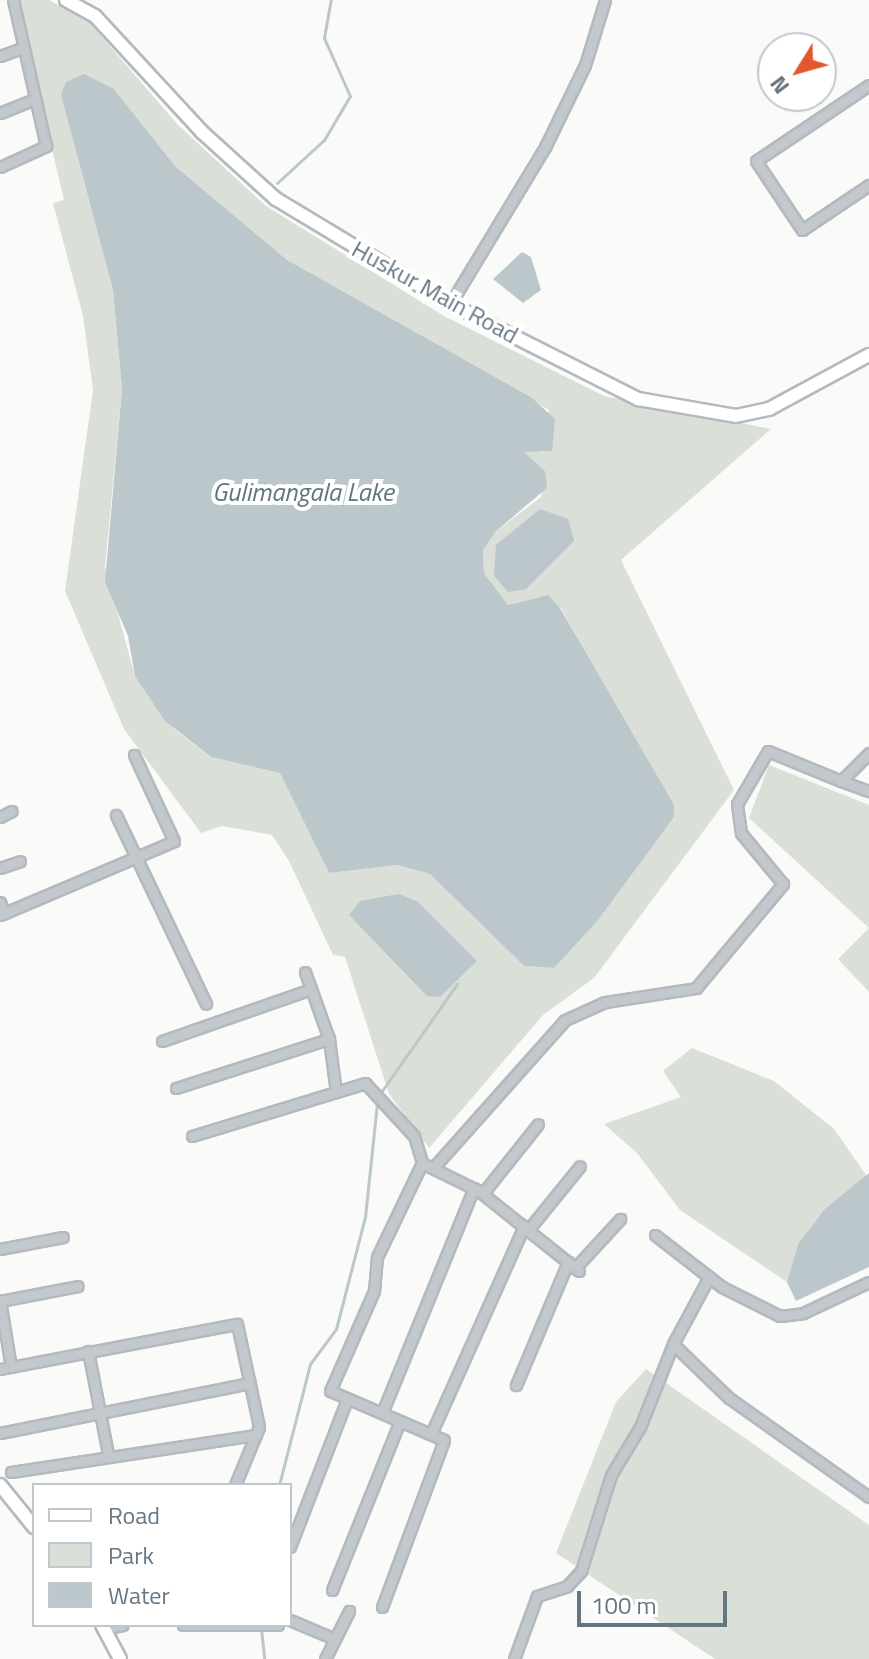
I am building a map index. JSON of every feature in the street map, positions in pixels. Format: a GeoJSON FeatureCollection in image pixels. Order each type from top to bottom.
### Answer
{"type":"FeatureCollection","features":[{"type":"Feature","properties":{"kind":"main road","name":"Huskur Main Road"},"geometry":{"type":"LineString","coordinates":[[66,0],[95,16],[202,132],[276,199],[450,304],[638,399],[701,413],[769,409],[869,355]]}},
{"type":"Feature","properties":{"kind":"main road"},"geometry":{"type":"LineString","coordinates":[[0,1485],[32,1525]]}},
{"type":"Feature","properties":{"kind":"main road"},"geometry":{"type":"LineString","coordinates":[[103,1627],[120,1659]]}},
{"type":"Feature","properties":{"kind":"street"},"geometry":{"type":"LineString","coordinates":[[0,167],[46,146],[13,0]]}},
{"type":"Feature","properties":{"kind":"street"},"geometry":{"type":"LineString","coordinates":[[450,304],[545,147],[585,65],[605,0]]}},
{"type":"Feature","properties":{"kind":"street"},"geometry":{"type":"LineString","coordinates":[[0,56],[22,48]]}},
{"type":"Feature","properties":{"kind":"street"},"geometry":{"type":"LineString","coordinates":[[869,85],[756,161],[802,230],[869,185]]}},
{"type":"Feature","properties":{"kind":"street"},"geometry":{"type":"LineString","coordinates":[[0,113],[35,99]]}},
{"type":"Feature","properties":{"kind":"street"},"geometry":{"type":"LineString","coordinates":[[433,1168],[551,1031],[581,1009],[696,988],[783,884],[741,833],[737,804],[768,751],[869,791]]}},
{"type":"Feature","properties":{"kind":"street"},"geometry":{"type":"LineString","coordinates":[[841,781],[869,753]]}},
{"type":"Feature","properties":{"kind":"street"},"geometry":{"type":"LineString","coordinates":[[0,902],[2,914],[136,862],[174,841],[134,755]]}},
{"type":"Feature","properties":{"kind":"street"},"geometry":{"type":"LineString","coordinates":[[0,817],[12,811]]}},
{"type":"Feature","properties":{"kind":"street"},"geometry":{"type":"LineString","coordinates":[[116,815],[206,1004]]}},
{"type":"Feature","properties":{"kind":"street"},"geometry":{"type":"LineString","coordinates":[[0,868],[20,861]]}},
{"type":"Feature","properties":{"kind":"street"},"geometry":{"type":"LineString","coordinates":[[305,972],[329,1039],[336,1092]]}},
{"type":"Feature","properties":{"kind":"street"},"geometry":{"type":"LineString","coordinates":[[162,1041],[311,989]]}},
{"type":"Feature","properties":{"kind":"street"},"geometry":{"type":"LineString","coordinates":[[176,1088],[329,1039]]}},
{"type":"Feature","properties":{"kind":"street"},"geometry":{"type":"LineString","coordinates":[[192,1136],[365,1083],[414,1136],[422,1163],[377,1257],[374,1291],[330,1391],[444,1440],[382,1607]]}},
{"type":"Feature","properties":{"kind":"street"},"geometry":{"type":"LineString","coordinates":[[382,1413],[478,1191],[538,1124]]}},
{"type":"Feature","properties":{"kind":"street"},"geometry":{"type":"LineString","coordinates":[[422,1163],[478,1191],[574,1267]]}},
{"type":"Feature","properties":{"kind":"street"},"geometry":{"type":"LineString","coordinates":[[431,1434],[526,1228],[580,1166]]}},
{"type":"Feature","properties":{"kind":"street"},"geometry":{"type":"LineString","coordinates":[[516,1385],[574,1267],[620,1219]]}},
{"type":"Feature","properties":{"kind":"street"},"geometry":{"type":"LineString","coordinates":[[655,1235],[709,1277],[768,1312],[791,1316],[869,1282]]}},
{"type":"Feature","properties":{"kind":"street"},"geometry":{"type":"LineString","coordinates":[[0,1249],[63,1237]]}},
{"type":"Feature","properties":{"kind":"street"},"geometry":{"type":"LineString","coordinates":[[514,1659],[537,1596],[567,1586],[581,1571],[611,1475],[640,1427],[673,1344],[709,1277]]}},
{"type":"Feature","properties":{"kind":"street"},"geometry":{"type":"LineString","coordinates":[[11,1367],[0,1301],[78,1286]]}},
{"type":"Feature","properties":{"kind":"street"},"geometry":{"type":"LineString","coordinates":[[0,1369],[232,1323],[250,1383],[256,1435],[236,1483]]}},
{"type":"Feature","properties":{"kind":"street"},"geometry":{"type":"LineString","coordinates":[[673,1344],[729,1398],[869,1497]]}},
{"type":"Feature","properties":{"kind":"street"},"geometry":{"type":"LineString","coordinates":[[88,1351],[108,1454]]}},
{"type":"Feature","properties":{"kind":"street"},"geometry":{"type":"LineString","coordinates":[[0,1433],[250,1383]]}},
{"type":"Feature","properties":{"kind":"street"},"geometry":{"type":"LineString","coordinates":[[292,1542],[347,1399]]}},
{"type":"Feature","properties":{"kind":"street"},"geometry":{"type":"LineString","coordinates":[[332,1590],[400,1421]]}},
{"type":"Feature","properties":{"kind":"street"},"geometry":{"type":"LineString","coordinates":[[11,1472],[108,1454],[256,1435]]}},
{"type":"Feature","properties":{"kind":"street"},"geometry":{"type":"LineString","coordinates":[[325,1659],[349,1611]]}},
{"type":"Feature","properties":{"kind":"street"},"geometry":{"type":"LineString","coordinates":[[292,1621],[335,1639]]}},
{"type":"Feature","properties":{"kind":"street"},"geometry":{"type":"LineString","coordinates":[[218,1627],[267,1630],[274,1627]]}},
{"type":"Feature","properties":{"kind":"green space"},"geometry":{"type":"Polygon","coordinates":[[[17,0],[49,0],[90,23],[178,125],[266,206],[444,316],[604,396],[771,429],[621,560],[734,790],[594,978],[543,1015],[429,1148],[389,1094],[345,957],[333,955],[289,861],[272,835],[222,826],[201,833],[124,729],[65,591],[93,390],[83,316],[53,203],[64,200],[17,0]],[[114,89],[61,95],[113,290],[122,389],[105,567],[135,676],[175,730],[211,757],[280,773],[329,873],[397,865],[430,874],[524,966],[554,968],[674,817],[561,608],[539,597],[508,605],[484,573],[483,550],[496,531],[541,497],[545,471],[524,452],[529,447],[543,453],[549,410],[287,260],[175,166],[114,89]]]}},
{"type":"Feature","properties":{"kind":"green space"},"geometry":{"type":"Polygon","coordinates":[[[769,765],[869,805],[869,928],[749,818],[769,765]]]}},
{"type":"Feature","properties":{"kind":"green space"},"geometry":{"type":"Polygon","coordinates":[[[869,928],[869,992],[838,959],[869,928]]]}},
{"type":"Feature","properties":{"kind":"green space"},"geometry":{"type":"Polygon","coordinates":[[[692,1048],[774,1081],[834,1129],[866,1175],[798,1244],[787,1282],[680,1210],[637,1153],[604,1124],[681,1097],[663,1071],[692,1048]]]}},
{"type":"Feature","properties":{"kind":"green space"},"geometry":{"type":"Polygon","coordinates":[[[646,1369],[869,1525],[869,1659],[715,1659],[556,1553],[616,1402],[646,1369]]]}},
{"type":"Feature","properties":{"kind":"water","name":"Gulimangala Lake"},"geometry":{"type":"Polygon","coordinates":[[[84,74],[114,89],[175,166],[287,260],[532,398],[555,419],[552,451],[524,452],[545,471],[547,488],[496,531],[483,550],[484,573],[508,605],[548,595],[560,608],[674,805],[674,817],[598,920],[554,968],[524,966],[430,874],[397,865],[329,873],[280,773],[211,757],[165,721],[135,676],[128,636],[105,582],[122,389],[113,290],[61,95],[66,82],[84,74]]]}},
{"type":"Feature","properties":{"kind":"water"},"geometry":{"type":"Polygon","coordinates":[[[522,252],[531,257],[541,290],[523,303],[493,279],[522,252]]]}},
{"type":"Feature","properties":{"kind":"water"},"geometry":{"type":"Polygon","coordinates":[[[540,509],[568,519],[574,541],[526,589],[508,592],[494,576],[496,545],[540,509]]]}},
{"type":"Feature","properties":{"kind":"water"},"geometry":{"type":"Polygon","coordinates":[[[399,894],[418,902],[477,961],[440,997],[427,996],[349,915],[360,901],[399,894]]]}},
{"type":"Feature","properties":{"kind":"water"},"geometry":{"type":"Polygon","coordinates":[[[869,1173],[869,1267],[796,1301],[787,1282],[798,1244],[825,1209],[869,1173]]]}},
{"type":"Feature","properties":{"kind":"waterway"},"geometry":{"type":"LineString","coordinates":[[277,183],[324,140],[350,96],[324,38],[331,0]]}},
{"type":"Feature","properties":{"kind":"waterway"},"geometry":{"type":"LineString","coordinates":[[379,1095],[457,984]]}},
{"type":"Feature","properties":{"kind":"waterway"},"geometry":{"type":"LineString","coordinates":[[280,1483],[310,1364],[336,1329],[365,1217],[377,1102]]}},
{"type":"Feature","properties":{"kind":"waterway"},"geometry":{"type":"LineString","coordinates":[[261,1628],[264,1659]]}}]}
